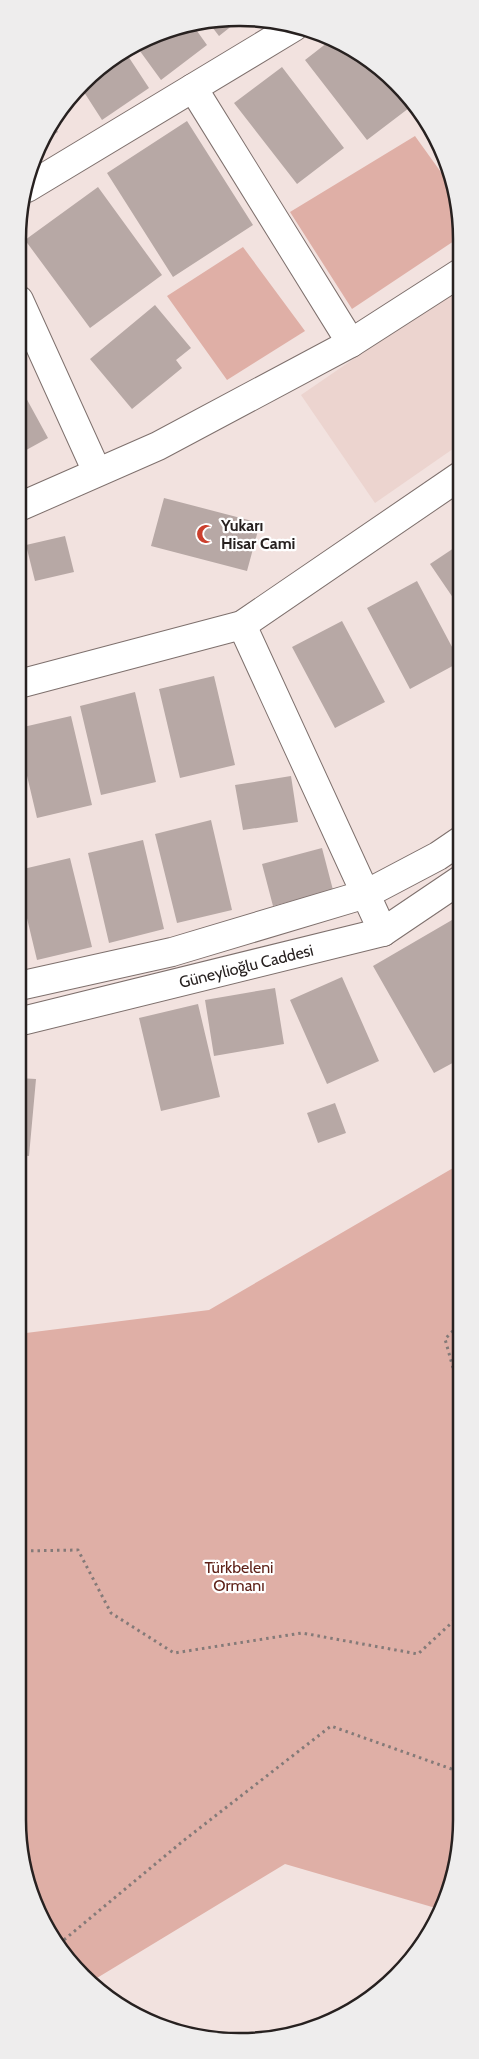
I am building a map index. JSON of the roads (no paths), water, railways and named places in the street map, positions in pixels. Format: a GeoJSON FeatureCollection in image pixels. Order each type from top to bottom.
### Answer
{"type":"FeatureCollection","features":[{"type":"Feature","properties":{"kind":"street"},"geometry":{"type":"LineString","coordinates":[[34,184],[287,32]]}},
{"type":"Feature","properties":{"kind":"street"},"geometry":{"type":"LineString","coordinates":[[194,88],[351,343]]}},
{"type":"Feature","properties":{"kind":"street"},"geometry":{"type":"LineString","coordinates":[[26,504],[158,446],[351,343],[453,277]]}},
{"type":"Feature","properties":{"kind":"street"},"geometry":{"type":"LineString","coordinates":[[26,315],[97,472]]}},
{"type":"Feature","properties":{"kind":"street"},"geometry":{"type":"LineString","coordinates":[[26,682],[242,625],[453,481]]}},
{"type":"Feature","properties":{"kind":"street"},"geometry":{"type":"LineString","coordinates":[[242,625],[383,932]]}},
{"type":"Feature","properties":{"kind":"street","name":"Güneylioğlu Caddesi"},"geometry":{"type":"LineString","coordinates":[[26,984],[172,952],[366,894],[438,856],[453,846]]}},
{"type":"Feature","properties":{"kind":"street","name":"Güneylioğlu Caddesi"},"geometry":{"type":"LineString","coordinates":[[26,1020],[383,932],[453,885]]}},
{"type":"Feature","properties":{"kind":"place","name":"Yukarı Hisar Cami"},"geometry":{"type":"Point","coordinates":[206,534]}},
{"type":"Feature","properties":{"kind":"park label","name":"Türkbeleni Ormanı"},"geometry":{"type":"Point","coordinates":[239,1576]}}]}
